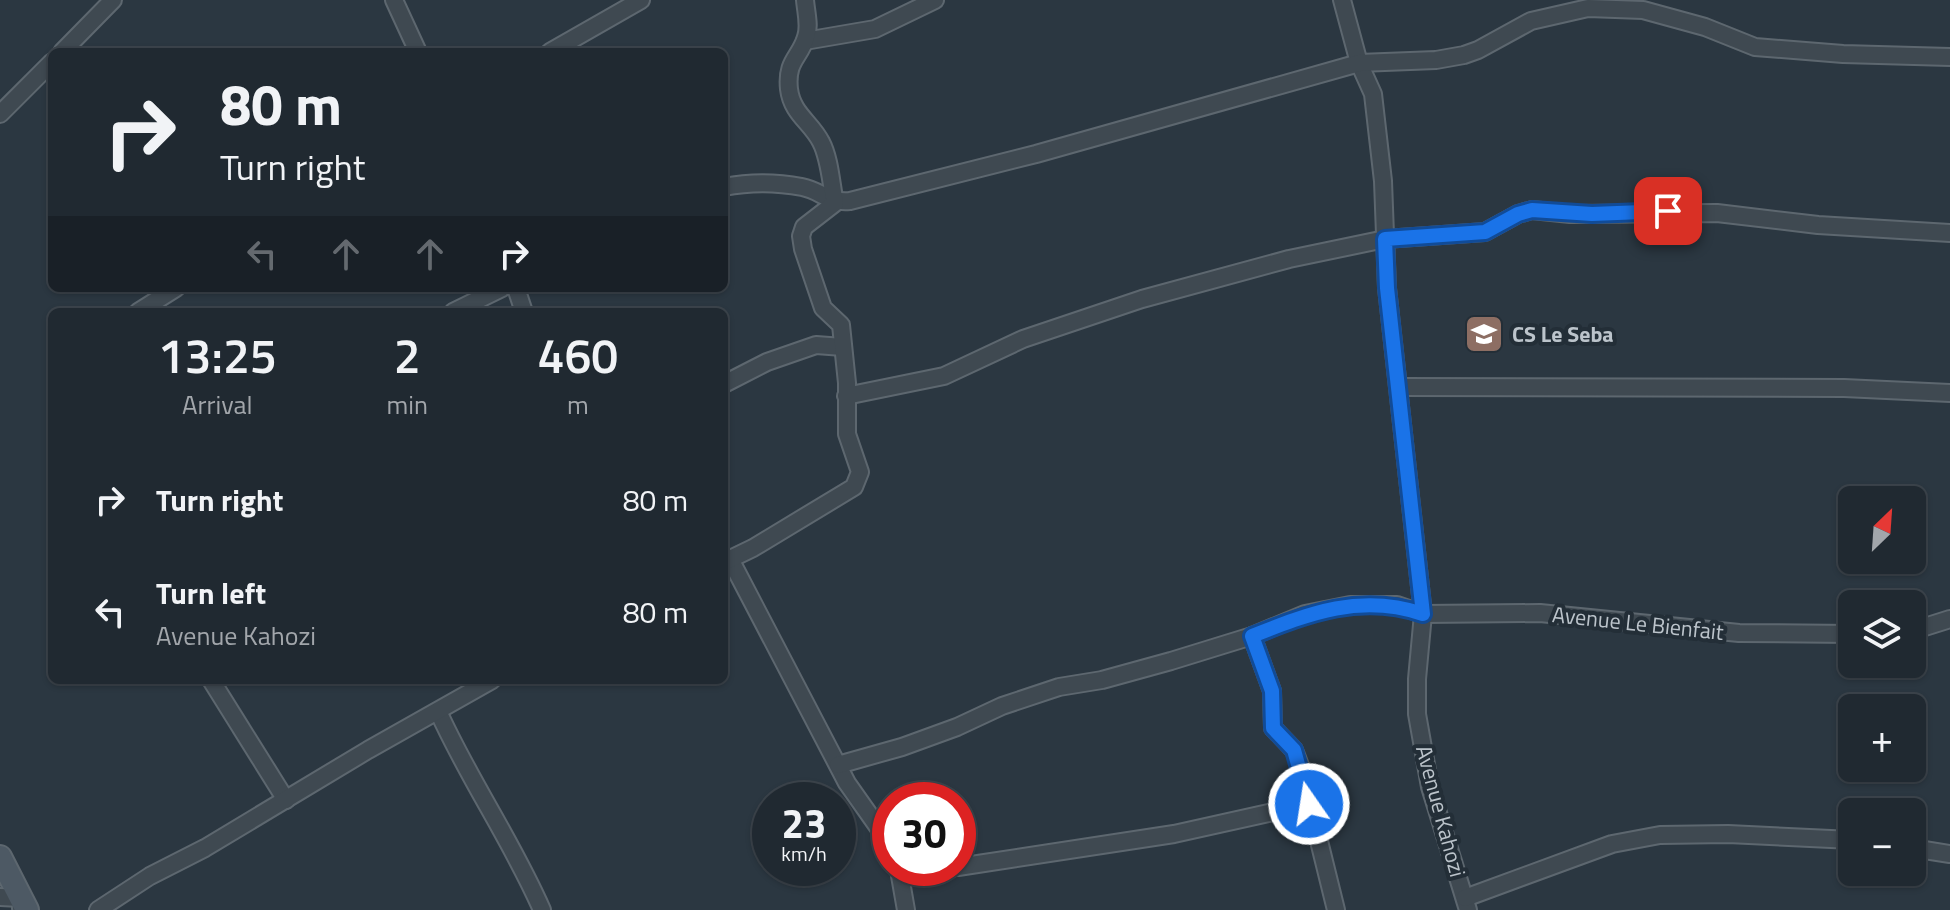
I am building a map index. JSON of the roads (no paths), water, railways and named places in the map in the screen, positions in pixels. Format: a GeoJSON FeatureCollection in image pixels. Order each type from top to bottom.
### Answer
{"type":"FeatureCollection","features":[{"type":"Feature","properties":{"kind":"main road"},"geometry":{"type":"LineString","coordinates":[[0,857],[17,904]]}},
{"type":"Feature","properties":{"kind":"street"},"geometry":{"type":"LineString","coordinates":[[66,48],[113,0]]}},
{"type":"Feature","properties":{"kind":"street"},"geometry":{"type":"LineString","coordinates":[[394,0],[416,48]]}},
{"type":"Feature","properties":{"kind":"street"},"geometry":{"type":"LineString","coordinates":[[557,48],[641,0]]}},
{"type":"Feature","properties":{"kind":"street"},"geometry":{"type":"LineString","coordinates":[[805,0],[808,29],[790,68],[789,88],[793,106],[823,145],[835,203]]}},
{"type":"Feature","properties":{"kind":"street"},"geometry":{"type":"LineString","coordinates":[[805,41],[875,29],[935,0]]}},
{"type":"Feature","properties":{"kind":"street","name":"Avenue Kahozi"},"geometry":{"type":"LineString","coordinates":[[1342,0],[1376,111],[1383,181],[1387,288],[1423,614],[1417,714],[1430,787],[1467,904]]}},
{"type":"Feature","properties":{"kind":"street"},"geometry":{"type":"LineString","coordinates":[[728,559],[841,495],[858,482],[860,472],[847,434],[847,383],[841,325],[823,308],[801,236],[804,227],[835,203],[966,173],[1359,63],[1436,60],[1464,55],[1531,21],[1588,8],[1643,10],[1705,27],[1755,47],[1843,54],[1950,57]]}},
{"type":"Feature","properties":{"kind":"street"},"geometry":{"type":"LineString","coordinates":[[0,114],[48,66]]}},
{"type":"Feature","properties":{"kind":"street"},"geometry":{"type":"LineString","coordinates":[[728,186],[748,183],[804,187],[835,203]]}},
{"type":"Feature","properties":{"kind":"street"},"geometry":{"type":"LineString","coordinates":[[846,396],[944,376],[1023,339],[1142,299],[1289,259],[1385,239],[1485,232],[1532,210],[1592,214],[1717,213],[1818,225],[1950,233]]}},
{"type":"Feature","properties":{"kind":"street"},"geometry":{"type":"LineString","coordinates":[[144,308],[170,292]]}},
{"type":"Feature","properties":{"kind":"street"},"geometry":{"type":"LineString","coordinates":[[461,308],[494,292]]}},
{"type":"Feature","properties":{"kind":"street"},"geometry":{"type":"LineString","coordinates":[[728,382],[767,362],[816,345],[843,347]]}},
{"type":"Feature","properties":{"kind":"street"},"geometry":{"type":"LineString","coordinates":[[1399,387],[1844,388],[1950,393]]}},
{"type":"Feature","properties":{"kind":"street"},"geometry":{"type":"LineString","coordinates":[[728,562],[838,765],[872,817]]}},
{"type":"Feature","properties":{"kind":"street","name":"Avenue Le Bienfait"},"geometry":{"type":"LineString","coordinates":[[838,765],[902,747],[1002,706],[1059,687],[1130,673],[1252,636],[1305,614],[1350,605],[1397,605],[1423,614],[1540,613],[1739,633],[1838,634]]}},
{"type":"Feature","properties":{"kind":"street"},"geometry":{"type":"LineString","coordinates":[[1926,627],[1950,619]]}},
{"type":"Feature","properties":{"kind":"street"},"geometry":{"type":"LineString","coordinates":[[1252,636],[1272,691],[1273,728],[1294,750],[1336,910]]}},
{"type":"Feature","properties":{"kind":"street"},"geometry":{"type":"LineString","coordinates":[[214,684],[286,800]]}},
{"type":"Feature","properties":{"kind":"street"},"geometry":{"type":"LineString","coordinates":[[98,910],[150,876],[205,848],[477,686]]}},
{"type":"Feature","properties":{"kind":"street"},"geometry":{"type":"LineString","coordinates":[[438,711],[455,750],[521,863],[542,910]]}},
{"type":"Feature","properties":{"kind":"street"},"geometry":{"type":"LineString","coordinates":[[976,865],[1174,834],[1309,804]]}},
{"type":"Feature","properties":{"kind":"street"},"geometry":{"type":"LineString","coordinates":[[1467,904],[1612,844],[1660,835],[1728,834],[1838,839]]}},
{"type":"Feature","properties":{"kind":"street"},"geometry":{"type":"LineString","coordinates":[[1926,850],[1950,854]]}},
{"type":"Feature","properties":{"kind":"street"},"geometry":{"type":"LineString","coordinates":[[902,886],[906,910]]}},
{"type":"Feature","properties":{"kind":"place","name":"CS Le Seba"},"geometry":{"type":"Point","coordinates":[1484,334]}}]}
